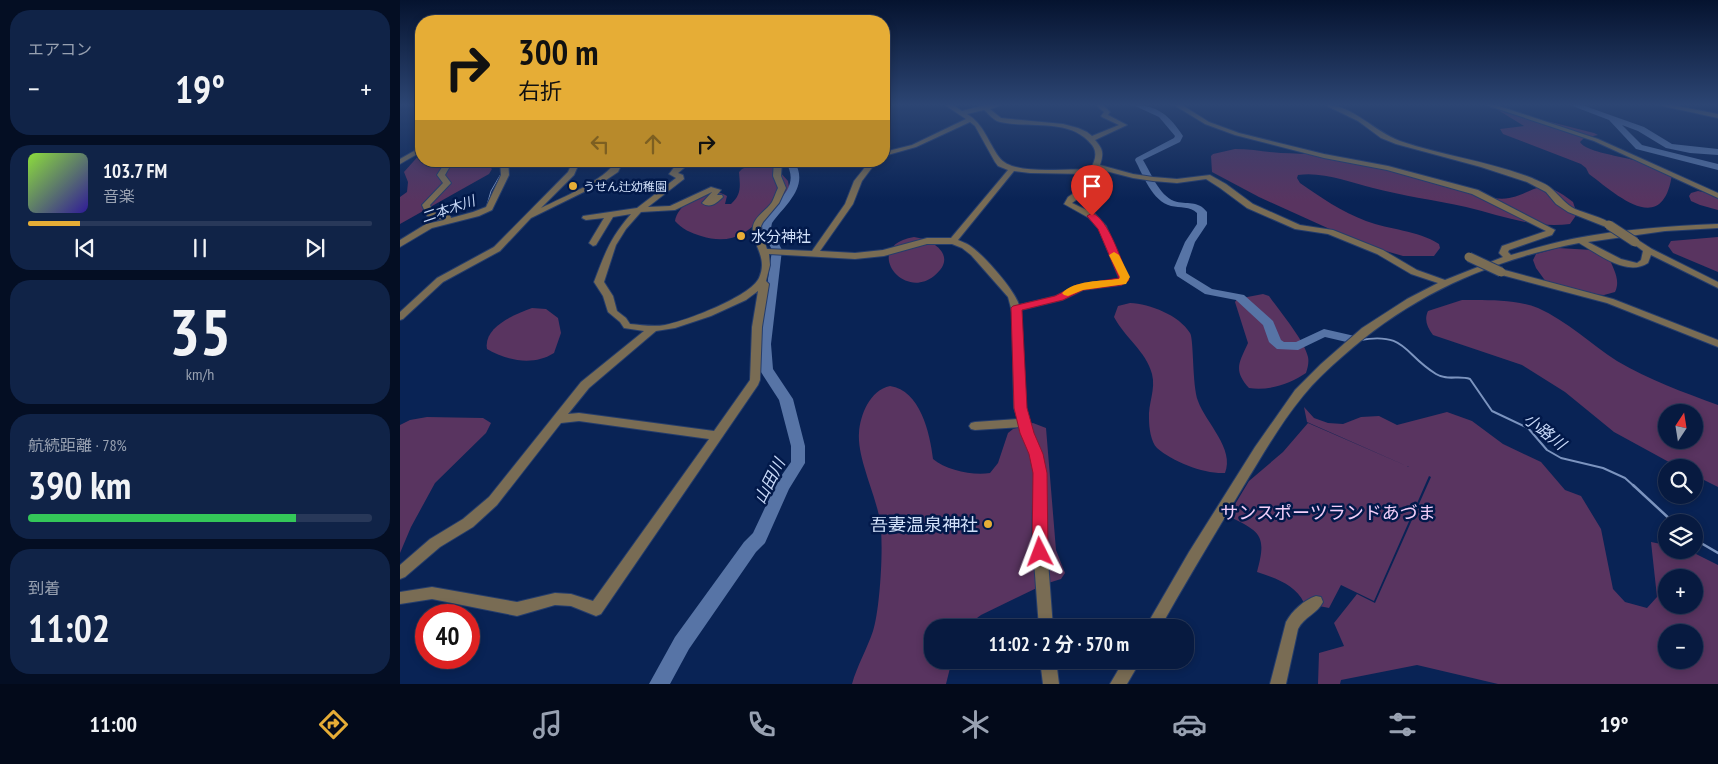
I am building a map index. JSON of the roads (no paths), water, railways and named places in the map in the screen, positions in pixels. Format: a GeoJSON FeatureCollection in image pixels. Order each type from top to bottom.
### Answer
{"type":"FeatureCollection","features":[{"type":"Feature","properties":{"kind":"street"},"geometry":{"type":"LineString","coordinates":[[890,152],[934,137]]}},
{"type":"Feature","properties":{"kind":"street"},"geometry":{"type":"LineString","coordinates":[[984,137],[1001,165],[1012,169],[1052,171],[1094,169],[1150,179],[1177,181],[1207,177],[1250,206],[1298,228],[1330,232],[1380,252],[1414,272],[1443,282]]}},
{"type":"Feature","properties":{"kind":"street"},"geometry":{"type":"LineString","coordinates":[[1017,308],[1059,298],[1081,287],[1118,283],[1124,280],[1103,228],[1092,216],[1068,204],[1071,199],[1084,190],[1100,154],[1089,137]]}},
{"type":"Feature","properties":{"kind":"street"},"geometry":{"type":"LineString","coordinates":[[1091,140],[1098,137]]}},
{"type":"Feature","properties":{"kind":"street"},"geometry":{"type":"LineString","coordinates":[[1249,137],[1324,156],[1388,168],[1475,192],[1551,230],[1549,233],[1506,248],[1504,253],[1508,257]]}},
{"type":"Feature","properties":{"kind":"street"},"geometry":{"type":"LineString","coordinates":[[1384,137],[1398,144],[1484,165],[1530,180],[1549,190],[1559,202],[1571,210],[1609,225],[1649,251],[1718,284]]}},
{"type":"Feature","properties":{"kind":"street"},"geometry":{"type":"LineString","coordinates":[[1587,137],[1718,196]]}},
{"type":"Feature","properties":{"kind":"street"},"geometry":{"type":"LineString","coordinates":[[400,162],[415,153]]}},
{"type":"Feature","properties":{"kind":"street"},"geometry":{"type":"LineString","coordinates":[[446,167],[441,175],[447,184],[426,205],[430,214],[448,219]]}},
{"type":"Feature","properties":{"kind":"street"},"geometry":{"type":"LineString","coordinates":[[400,244],[429,226],[448,219],[481,212],[491,206],[505,175],[504,167]]}},
{"type":"Feature","properties":{"kind":"street"},"geometry":{"type":"LineString","coordinates":[[400,317],[440,280],[457,269],[492,253],[571,173],[574,167]]}},
{"type":"Feature","properties":{"kind":"street"},"geometry":{"type":"LineString","coordinates":[[529,217],[546,210],[575,192],[597,182],[617,167]]}},
{"type":"Feature","properties":{"kind":"street"},"geometry":{"type":"LineString","coordinates":[[680,167],[673,174],[680,177],[680,179],[639,210],[615,240],[599,282],[608,296],[612,312],[623,320],[627,326],[653,329],[678,325],[740,299],[752,292],[762,282]]}},
{"type":"Feature","properties":{"kind":"street"},"geometry":{"type":"LineString","coordinates":[[400,598],[432,593],[517,609],[555,599],[571,600],[596,609],[749,392],[755,380],[757,327],[767,250],[756,226],[758,220],[775,203],[782,188],[777,176],[778,167]]}},
{"type":"Feature","properties":{"kind":"street"},"geometry":{"type":"LineString","coordinates":[[814,254],[849,204],[858,180],[869,167]]}},
{"type":"Feature","properties":{"kind":"street"},"geometry":{"type":"LineString","coordinates":[[953,241],[1012,169]]}},
{"type":"Feature","properties":{"kind":"street"},"geometry":{"type":"LineString","coordinates":[[586,218],[639,210],[676,207],[713,188],[717,190],[706,203],[712,202],[719,197]]}},
{"type":"Feature","properties":{"kind":"street"},"geometry":{"type":"LineString","coordinates":[[610,215],[593,243],[615,240]]}},
{"type":"Feature","properties":{"kind":"street"},"geometry":{"type":"LineString","coordinates":[[1157,619],[1220,510],[1264,441],[1299,392],[1348,344],[1373,324],[1443,282],[1508,257],[1580,240],[1638,231],[1718,226]]}},
{"type":"Feature","properties":{"kind":"street"},"geometry":{"type":"LineString","coordinates":[[1580,240],[1610,259],[1626,264],[1641,264],[1645,262],[1648,259],[1647,252],[1649,251]]}},
{"type":"Feature","properties":{"kind":"street"},"geometry":{"type":"LineString","coordinates":[[767,250],[842,256],[868,255],[927,241],[953,241],[965,246],[978,258],[1012,296],[1017,308],[1020,408],[1036,454],[1040,473],[1039,534],[1045,619]]}},
{"type":"Feature","properties":{"kind":"street"},"geometry":{"type":"LineString","coordinates":[[1469,258],[1518,278],[1572,290],[1624,305],[1718,344]]}},
{"type":"Feature","properties":{"kind":"street"},"geometry":{"type":"LineString","coordinates":[[400,573],[435,543],[468,523],[493,501],[542,440],[556,419],[585,385],[653,329]]}},
{"type":"Feature","properties":{"kind":"street"},"geometry":{"type":"LineString","coordinates":[[556,419],[579,417],[718,436]]}},
{"type":"Feature","properties":{"kind":"street"},"geometry":{"type":"LineString","coordinates":[[975,426],[1024,423]]}},
{"type":"Feature","properties":{"kind":"street"},"geometry":{"type":"LineString","coordinates":[[1278,684],[1291,627],[1296,618],[1316,602]]}},
{"type":"Feature","properties":{"kind":"street"},"geometry":{"type":"LineString","coordinates":[[1049,669],[1051,684]]}},
{"type":"Feature","properties":{"kind":"street"},"geometry":{"type":"LineString","coordinates":[[1118,684],[1127,669]]}},
{"type":"Feature","properties":{"kind":"waterway"},"geometry":{"type":"LineString","coordinates":[[1179,137],[1177,140],[1139,160],[1151,181],[1166,200],[1170,203],[1194,206],[1202,212],[1202,224],[1190,242],[1180,268],[1181,274],[1209,292],[1240,297],[1269,324],[1275,342],[1281,346],[1298,346],[1324,333],[1355,340]]}},
{"type":"Feature","properties":{"kind":"waterway"},"geometry":{"type":"LineString","coordinates":[[1629,137],[1639,147],[1718,167]]}},
{"type":"Feature","properties":{"kind":"waterway"},"geometry":{"type":"LineString","coordinates":[[1654,137],[1669,146],[1718,152]]}},
{"type":"Feature","properties":{"kind":"waterway","name":"山田川"},"geometry":{"type":"LineString","coordinates":[[659,684],[682,643],[750,547],[759,538],[782,486],[798,463],[798,446],[786,399],[766,369],[765,344],[777,250],[766,228],[767,223],[793,191],[795,170],[793,167]]}},
{"type":"Feature","properties":{"kind":"waterway","name":"二本木川"},"geometry":{"type":"LineString","coordinates":[[487,205],[491,191],[502,172]]}},
{"type":"Feature","properties":{"kind":"waterway","name":"二本木川"},"geometry":{"type":"LineString","coordinates":[[432,223],[445,220]]}},
{"type":"Feature","properties":{"kind":"waterway","name":"小路川"},"geometry":{"type":"LineString","coordinates":[[1360,340],[1375,338],[1396,342],[1436,374],[1444,377],[1470,379],[1492,411],[1528,428],[1547,450],[1561,458],[1603,468],[1625,478],[1635,487]]}},
{"type":"Feature","properties":{"kind":"waterway","name":"小路川"},"geometry":{"type":"LineString","coordinates":[[1633,485],[1664,514]]}},
{"type":"Feature","properties":{"kind":"waterway","name":"小路川"},"geometry":{"type":"LineString","coordinates":[[1703,544],[1718,553]]}},
{"type":"Feature","properties":{"kind":"place","name":"うせん辻幼稚園"},"geometry":{"type":"Point","coordinates":[573,186]}},
{"type":"Feature","properties":{"kind":"place","name":"水分神社"},"geometry":{"type":"Point","coordinates":[741,236]}},
{"type":"Feature","properties":{"kind":"place","name":"吾妻温泉神社"},"geometry":{"type":"Point","coordinates":[988,524]}},
{"type":"Feature","properties":{"kind":"park label","name":"サンスポーツランドあづま"},"geometry":{"type":"Point","coordinates":[1328,512]}}]}
